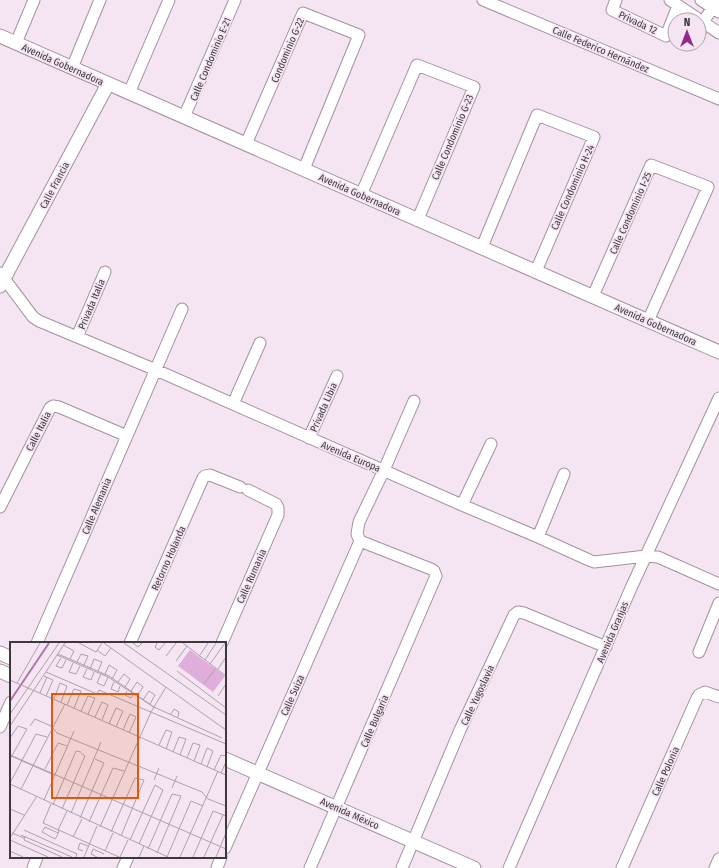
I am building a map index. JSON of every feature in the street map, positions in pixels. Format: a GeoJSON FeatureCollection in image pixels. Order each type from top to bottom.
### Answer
{"type":"FeatureCollection","features":[{"type":"Feature","properties":{"kind":"street"},"geometry":{"type":"LineString","coordinates":[[16,43],[34,0]]}},
{"type":"Feature","properties":{"kind":"street"},"geometry":{"type":"LineString","coordinates":[[72,68],[100,0]]}},
{"type":"Feature","properties":{"kind":"street"},"geometry":{"type":"LineString","coordinates":[[129,93],[169,0]]}},
{"type":"Feature","properties":{"kind":"street","name":"Calle Condominio E-21"},"geometry":{"type":"LineString","coordinates":[[184,117],[235,0]]}},
{"type":"Feature","properties":{"kind":"street","name":"Calle Federico Hernández"},"geometry":{"type":"LineString","coordinates":[[483,0],[719,99]]}},
{"type":"Feature","properties":{"kind":"street","name":"Privada 12"},"geometry":{"type":"LineString","coordinates":[[616,0],[612,10],[666,36],[674,3]]}},
{"type":"Feature","properties":{"kind":"street"},"geometry":{"type":"LineString","coordinates":[[701,0],[717,7],[707,18]]}},
{"type":"Feature","properties":{"kind":"street"},"geometry":{"type":"LineString","coordinates":[[674,3],[688,12]]}},
{"type":"Feature","properties":{"kind":"street","name":"Condominio G-22"},"geometry":{"type":"LineString","coordinates":[[246,144],[303,13],[359,35],[304,170]]}},
{"type":"Feature","properties":{"kind":"street"},"geometry":{"type":"LineString","coordinates":[[707,25],[719,33]]}},
{"type":"Feature","properties":{"kind":"street","name":"Avenida Gobernadora"},"geometry":{"type":"LineString","coordinates":[[0,36],[719,352]]}},
{"type":"Feature","properties":{"kind":"street","name":"Calle Condominio G-23"},"geometry":{"type":"LineString","coordinates":[[361,195],[417,65],[474,87],[418,219]]}},
{"type":"Feature","properties":{"kind":"street","name":"Calle Francia"},"geometry":{"type":"LineString","coordinates":[[1,279],[108,84]]}},
{"type":"Feature","properties":{"kind":"street","name":"Calle Condominio H-24"},"geometry":{"type":"LineString","coordinates":[[482,248],[537,115],[594,137],[536,271]]}},
{"type":"Feature","properties":{"kind":"street","name":"Calle Condominio I-25"},"geometry":{"type":"LineString","coordinates":[[593,296],[652,165],[708,187],[648,321]]}},
{"type":"Feature","properties":{"kind":"street","name":"Privada Italia"},"geometry":{"type":"LineString","coordinates":[[77,336],[105,272]]}},
{"type":"Feature","properties":{"kind":"street","name":"Avenida Europa"},"geometry":{"type":"LineString","coordinates":[[1,279],[36,319],[594,562],[646,556],[661,558],[719,584]]}},
{"type":"Feature","properties":{"kind":"street","name":"Calle Alemania"},"geometry":{"type":"LineString","coordinates":[[37,642],[182,309]]}},
{"type":"Feature","properties":{"kind":"street"},"geometry":{"type":"LineString","coordinates":[[233,404],[260,342]]}},
{"type":"Feature","properties":{"kind":"street","name":"Privada Libia"},"geometry":{"type":"LineString","coordinates":[[309,438],[337,376]]}},
{"type":"Feature","properties":{"kind":"street","name":"Avenida Granjas"},"geometry":{"type":"LineString","coordinates":[[509,868],[646,556],[719,398]]}},
{"type":"Feature","properties":{"kind":"street","name":"Calle Suiza"},"geometry":{"type":"LineString","coordinates":[[226,846],[360,541],[358,534],[359,522],[384,470],[414,401]]}},
{"type":"Feature","properties":{"kind":"street","name":"Calle Italia"},"geometry":{"type":"LineString","coordinates":[[0,507],[50,408],[53,406],[59,407],[127,436]]}},
{"type":"Feature","properties":{"kind":"street"},"geometry":{"type":"LineString","coordinates":[[462,505],[491,444]]}},
{"type":"Feature","properties":{"kind":"street"},"geometry":{"type":"LineString","coordinates":[[538,537],[564,474]]}},
{"type":"Feature","properties":{"kind":"street","name":"Retorno Holanda"},"geometry":{"type":"LineString","coordinates":[[130,642],[203,478],[207,475],[213,476],[271,501],[276,504],[278,508]]}},
{"type":"Feature","properties":{"kind":"street","name":"Calle Rumania"},"geometry":{"type":"LineString","coordinates":[[222,642],[278,515],[278,508]]}},
{"type":"Feature","properties":{"kind":"street","name":"Calle Bulgaria"},"geometry":{"type":"LineString","coordinates":[[310,868],[436,576],[431,569],[360,541]]}},
{"type":"Feature","properties":{"kind":"street"},"geometry":{"type":"LineString","coordinates":[[699,652],[719,603]]}},
{"type":"Feature","properties":{"kind":"street","name":"Calle Yugoslavia"},"geometry":{"type":"LineString","coordinates":[[402,868],[460,730],[516,613],[524,613],[606,647]]}},
{"type":"Feature","properties":{"kind":"street"},"geometry":{"type":"LineString","coordinates":[[0,653],[10,658]]}},
{"type":"Feature","properties":{"kind":"street"},"geometry":{"type":"LineString","coordinates":[[0,671],[10,676]]}},
{"type":"Feature","properties":{"kind":"street","name":"Calle Polonia"},"geometry":{"type":"LineString","coordinates":[[622,868],[699,694],[705,692],[719,698]]}},
{"type":"Feature","properties":{"kind":"street"},"geometry":{"type":"LineString","coordinates":[[0,727],[10,704]]}},
{"type":"Feature","properties":{"kind":"street","name":"Avenida México"},"geometry":{"type":"LineString","coordinates":[[226,759],[474,868]]}},
{"type":"Feature","properties":{"kind":"street"},"geometry":{"type":"LineString","coordinates":[[33,868],[37,858]]}},
{"type":"Feature","properties":{"kind":"street"},"geometry":{"type":"LineString","coordinates":[[123,868],[128,858]]}},
{"type":"Feature","properties":{"kind":"street"},"geometry":{"type":"LineString","coordinates":[[217,868],[221,858]]}},
{"type":"Feature","properties":{"kind":"street"},"geometry":{"type":"LineString","coordinates":[[715,868],[719,859]]}}]}
